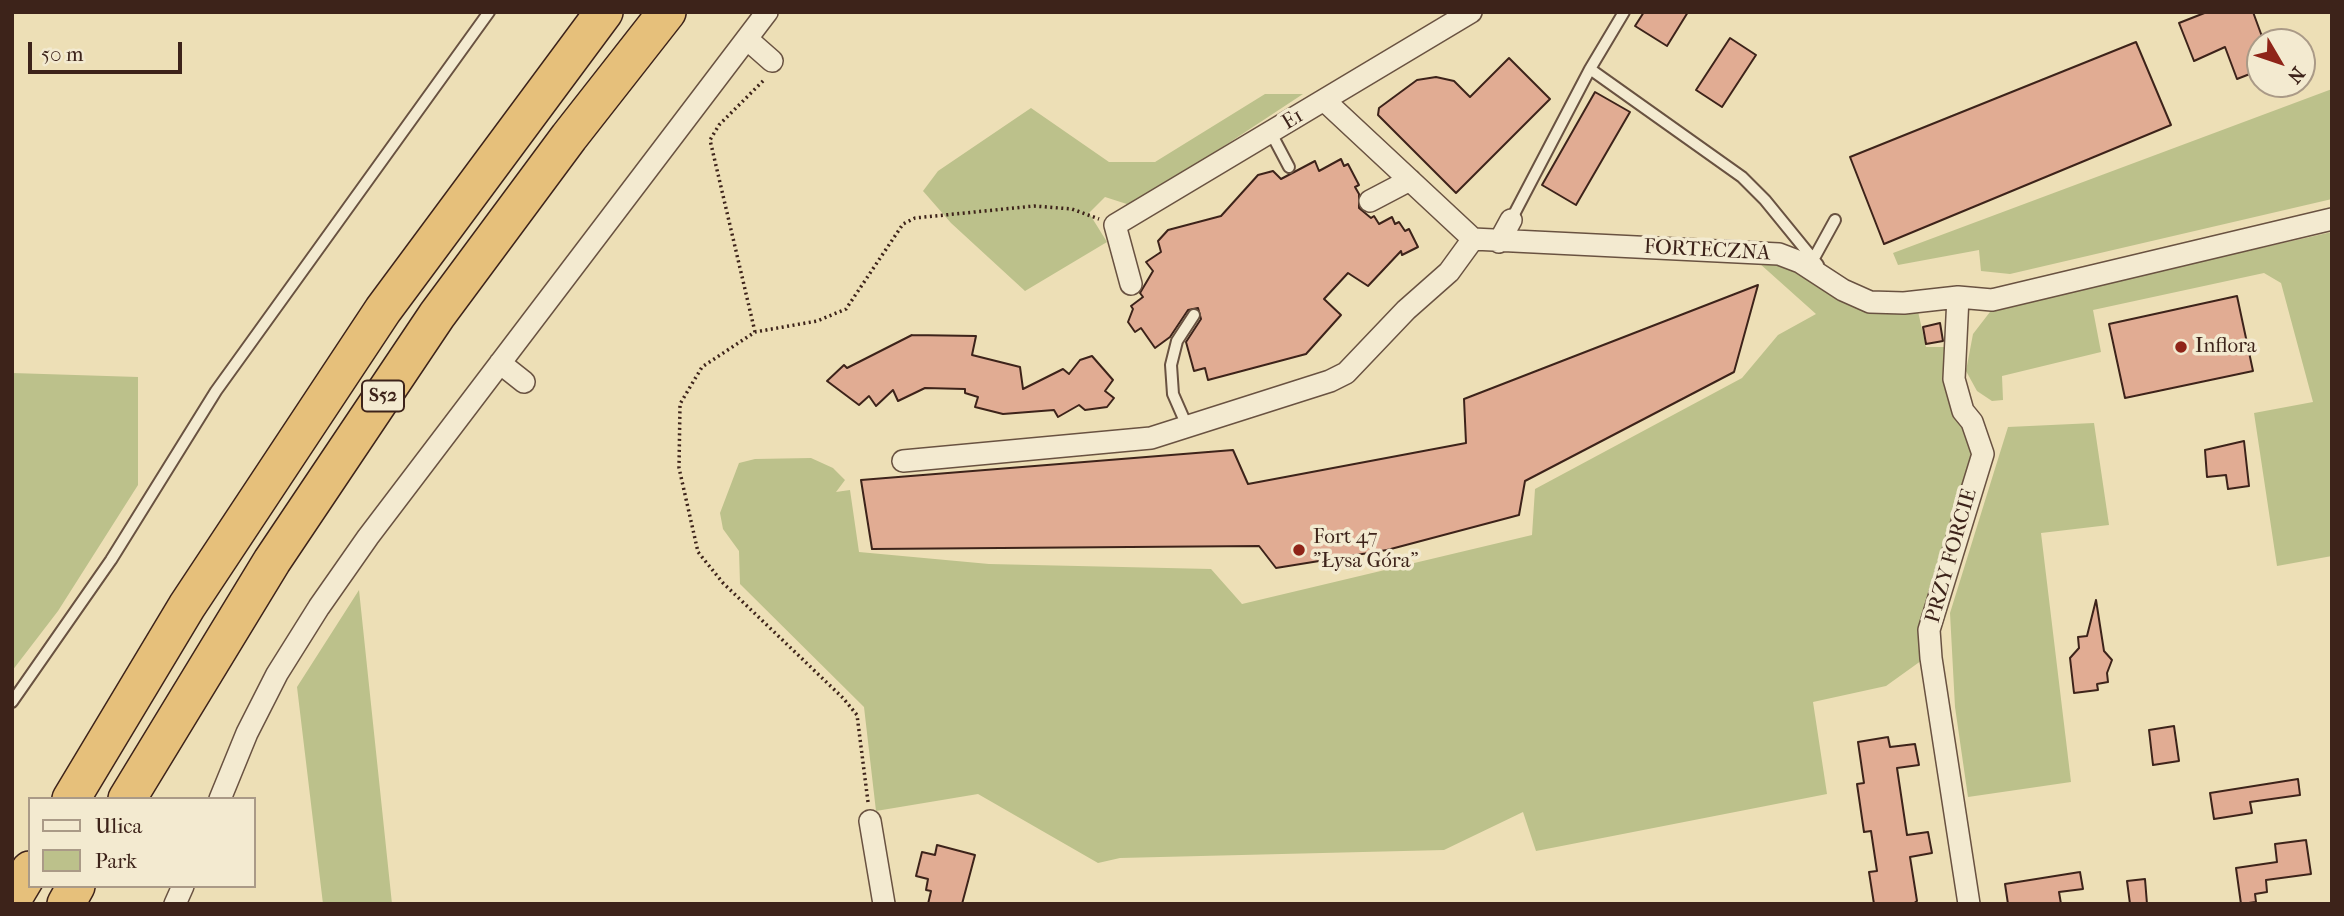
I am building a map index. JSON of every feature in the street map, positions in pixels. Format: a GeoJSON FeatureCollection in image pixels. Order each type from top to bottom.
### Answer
{"type":"FeatureCollection","features":[{"type":"Feature","properties":{"kind":"highway","name":"S52"},"geometry":{"type":"LineString","coordinates":[[72,797],[187,606],[383,310],[604,12]]}},
{"type":"Feature","properties":{"kind":"highway","name":"S52"},"geometry":{"type":"LineString","coordinates":[[128,797],[272,561],[437,316],[569,137],[667,12]]}},
{"type":"Feature","properties":{"kind":"highway"},"geometry":{"type":"LineString","coordinates":[[12,900],[28,873]]}},
{"type":"Feature","properties":{"kind":"highway"},"geometry":{"type":"LineString","coordinates":[[66,904],[75,888]]}},
{"type":"Feature","properties":{"kind":"street"},"geometry":{"type":"LineString","coordinates":[[221,797],[247,733],[277,674],[319,607],[368,537],[767,12]]}},
{"type":"Feature","properties":{"kind":"street","name":"E1"},"geometry":{"type":"LineString","coordinates":[[1115,225],[1471,12]]}},
{"type":"Feature","properties":{"kind":"street"},"geometry":{"type":"LineString","coordinates":[[747,39],[772,61]]}},
{"type":"Feature","properties":{"kind":"street"},"geometry":{"type":"LineString","coordinates":[[903,461],[1151,438],[1330,381],[1346,373],[1406,310],[1456,265],[1473,239],[1325,101]]}},
{"type":"Feature","properties":{"kind":"street"},"geometry":{"type":"LineString","coordinates":[[1370,201],[1410,180]]}},
{"type":"Feature","properties":{"kind":"street","name":"FORTECZNA"},"geometry":{"type":"LineString","coordinates":[[1473,239],[1779,254],[1800,262],[1843,290],[1870,302],[1904,303],[1958,297],[1992,300],[2332,219]]}},
{"type":"Feature","properties":{"kind":"street"},"geometry":{"type":"LineString","coordinates":[[1499,242],[1511,220]]}},
{"type":"Feature","properties":{"kind":"street"},"geometry":{"type":"LineString","coordinates":[[1115,225],[1131,284]]}},
{"type":"Feature","properties":{"kind":"street","name":"PRZY FORCIE"},"geometry":{"type":"LineString","coordinates":[[1958,297],[1954,379],[1963,411],[1972,422],[1983,454],[1929,630],[1930,658],[1969,904]]}},
{"type":"Feature","properties":{"kind":"street"},"geometry":{"type":"LineString","coordinates":[[500,363],[524,382]]}},
{"type":"Feature","properties":{"kind":"street"},"geometry":{"type":"LineString","coordinates":[[870,821],[884,904]]}},
{"type":"Feature","properties":{"kind":"street"},"geometry":{"type":"LineString","coordinates":[[175,904],[182,888]]}},
{"type":"Feature","properties":{"kind":"lane"},"geometry":{"type":"LineString","coordinates":[[12,702],[111,561],[223,381],[489,12]]}},
{"type":"Feature","properties":{"kind":"lane"},"geometry":{"type":"LineString","coordinates":[[1511,220],[1590,69],[1624,12]]}},
{"type":"Feature","properties":{"kind":"lane"},"geometry":{"type":"LineString","coordinates":[[1590,69],[1742,177],[1765,200],[1813,260],[1843,290]]}},
{"type":"Feature","properties":{"kind":"lane"},"geometry":{"type":"LineString","coordinates":[[1271,133],[1289,167]]}},
{"type":"Feature","properties":{"kind":"lane"},"geometry":{"type":"LineString","coordinates":[[1813,260],[1835,220]]}},
{"type":"Feature","properties":{"kind":"lane"},"geometry":{"type":"LineString","coordinates":[[1187,426],[1173,394],[1171,365],[1177,341],[1194,315]]}},
{"type":"Feature","properties":{"kind":"path"},"geometry":{"type":"LineString","coordinates":[[755,332],[710,140],[719,125],[769,74],[772,61]]}},
{"type":"Feature","properties":{"kind":"path"},"geometry":{"type":"LineString","coordinates":[[870,821],[856,715],[843,698],[723,583],[698,552],[680,468],[680,404],[702,367],[755,332],[817,321],[846,309],[904,224],[915,218],[1034,206],[1072,209],[1115,225]]}},
{"type":"Feature","properties":{"kind":"green space"},"geometry":{"type":"Polygon","coordinates":[[[2332,89],[2332,199],[2010,274],[1981,271],[1979,250],[1898,265],[1893,253],[2308,98],[2316,98],[2316,95],[2332,89]]]}},
{"type":"Feature","properties":{"kind":"green space"},"geometry":{"type":"Polygon","coordinates":[[[1265,94],[1303,94],[1133,206],[1105,197],[1089,213],[1107,242],[1025,291],[951,223],[923,191],[938,171],[1031,108],[1109,162],[1155,162],[1265,94]]]}},
{"type":"Feature","properties":{"kind":"green space"},"geometry":{"type":"Polygon","coordinates":[[[2332,232],[2332,556],[2277,566],[2254,413],[2313,402],[2281,283],[2264,273],[2093,310],[2101,352],[2002,376],[2003,400],[1992,401],[1977,391],[1966,371],[1973,334],[1993,308],[2332,232]]]}},
{"type":"Feature","properties":{"kind":"green space"},"geometry":{"type":"Polygon","coordinates":[[[1759,263],[1781,265],[1812,280],[1917,307],[1926,347],[1947,347],[1975,449],[1925,658],[1886,686],[1813,702],[1827,794],[1536,851],[1523,812],[1444,850],[1120,858],[1098,863],[978,794],[876,811],[864,707],[740,584],[739,551],[723,529],[720,513],[739,463],[755,459],[811,458],[833,468],[845,480],[836,492],[850,490],[859,552],[989,564],[1211,569],[1242,604],[1532,535],[1535,489],[1742,378],[1778,335],[1816,314],[1759,263]]]}},
{"type":"Feature","properties":{"kind":"green space"},"geometry":{"type":"Polygon","coordinates":[[[12,373],[138,377],[138,485],[58,611],[12,671],[12,373]]]}},
{"type":"Feature","properties":{"kind":"green space"},"geometry":{"type":"Polygon","coordinates":[[[2094,423],[2109,525],[2041,533],[2071,782],[1968,797],[1955,707],[1950,613],[2008,427],[2094,423]]]}},
{"type":"Feature","properties":{"kind":"green space"},"geometry":{"type":"Polygon","coordinates":[[[359,590],[392,904],[323,904],[297,687],[359,590]]]}},
{"type":"Feature","properties":{"kind":"building"},"geometry":{"type":"Polygon","coordinates":[[[1644,12],[1688,12],[1667,46],[1635,26],[1644,12]]]}},
{"type":"Feature","properties":{"kind":"building"},"geometry":{"type":"Polygon","coordinates":[[[2207,12],[2253,12],[2259,28],[2246,28],[2246,75],[2237,79],[2225,47],[2194,61],[2179,23],[2207,12]]]}},
{"type":"Feature","properties":{"kind":"building"},"geometry":{"type":"Polygon","coordinates":[[[1730,38],[1756,55],[1722,107],[1696,90],[1730,38]]]}},
{"type":"Feature","properties":{"kind":"building"},"geometry":{"type":"Polygon","coordinates":[[[2136,42],[2171,125],[1884,244],[1850,157],[2136,42]]]}},
{"type":"Feature","properties":{"kind":"building"},"geometry":{"type":"Polygon","coordinates":[[[1509,58],[1550,99],[1456,193],[1378,115],[1379,108],[1417,80],[1436,77],[1454,81],[1470,97],[1509,58]]]}},
{"type":"Feature","properties":{"kind":"building"},"geometry":{"type":"Polygon","coordinates":[[[1595,92],[1630,112],[1576,205],[1542,185],[1595,92]]]}},
{"type":"Feature","properties":{"kind":"building"},"geometry":{"type":"Polygon","coordinates":[[[1341,159],[1344,166],[1348,164],[1359,185],[1355,187],[1359,194],[1359,208],[1371,218],[1374,216],[1379,224],[1392,217],[1395,224],[1399,222],[1405,231],[1409,229],[1418,247],[1402,255],[1401,251],[1368,286],[1348,273],[1324,299],[1341,315],[1306,354],[1208,380],[1205,368],[1194,371],[1186,342],[1201,319],[1198,308],[1188,310],[1170,337],[1155,348],[1141,328],[1135,332],[1128,322],[1133,309],[1131,306],[1143,297],[1140,293],[1153,271],[1146,262],[1161,252],[1158,241],[1168,230],[1221,216],[1258,175],[1273,171],[1281,179],[1315,161],[1319,171],[1341,159]]]}},
{"type":"Feature","properties":{"kind":"building"},"geometry":{"type":"Polygon","coordinates":[[[1758,285],[1734,372],[1525,481],[1519,515],[1387,550],[1276,568],[1259,546],[872,549],[861,480],[1233,450],[1248,484],[1466,443],[1464,399],[1758,285]]]}},
{"type":"Feature","properties":{"kind":"building","name":"Inflora"},"geometry":{"type":"Polygon","coordinates":[[[2237,296],[2253,371],[2125,398],[2109,324],[2237,296]]]}},
{"type":"Feature","properties":{"kind":"building"},"geometry":{"type":"Polygon","coordinates":[[[1940,323],[1943,341],[1926,344],[1923,327],[1940,323]]]}},
{"type":"Feature","properties":{"kind":"building"},"geometry":{"type":"Polygon","coordinates":[[[912,335],[976,336],[972,355],[1020,367],[1023,389],[1063,369],[1069,374],[1080,360],[1092,356],[1113,380],[1105,391],[1114,398],[1107,407],[1085,410],[1079,405],[1058,417],[1054,410],[1003,414],[975,407],[978,397],[965,393],[965,389],[925,388],[898,401],[893,390],[876,406],[869,396],[859,405],[827,381],[844,365],[847,368],[912,335]]]}},
{"type":"Feature","properties":{"kind":"building"},"geometry":{"type":"Polygon","coordinates":[[[2244,441],[2249,486],[2228,489],[2226,475],[2207,477],[2205,450],[2244,441]]]}},
{"type":"Feature","properties":{"kind":"building"},"geometry":{"type":"Polygon","coordinates":[[[2096,600],[2104,651],[2112,660],[2107,673],[2108,682],[2097,684],[2098,690],[2074,693],[2070,658],[2079,648],[2078,637],[2087,636],[2096,600]]]}},
{"type":"Feature","properties":{"kind":"building"},"geometry":{"type":"Polygon","coordinates":[[[2174,726],[2179,761],[2153,765],[2149,730],[2174,726]]]}},
{"type":"Feature","properties":{"kind":"building"},"geometry":{"type":"Polygon","coordinates":[[[1888,737],[1890,747],[1915,744],[1919,765],[1897,768],[1907,835],[1928,832],[1932,853],[1910,857],[1917,901],[1913,904],[1874,904],[1869,872],[1877,871],[1871,831],[1864,832],[1857,784],[1864,783],[1858,742],[1888,737]]]}},
{"type":"Feature","properties":{"kind":"building"},"geometry":{"type":"Polygon","coordinates":[[[2298,779],[2300,795],[2250,802],[2252,813],[2214,819],[2210,793],[2298,779]]]}},
{"type":"Feature","properties":{"kind":"building"},"geometry":{"type":"Polygon","coordinates":[[[2306,840],[2311,874],[2266,880],[2267,892],[2255,894],[2256,902],[2241,904],[2236,868],[2277,862],[2275,844],[2306,840]]]}},
{"type":"Feature","properties":{"kind":"building"},"geometry":{"type":"Polygon","coordinates":[[[937,845],[975,855],[962,904],[928,904],[931,891],[926,890],[928,879],[916,876],[922,852],[935,855],[937,845]]]}},
{"type":"Feature","properties":{"kind":"building"},"geometry":{"type":"Polygon","coordinates":[[[2080,872],[2083,889],[2059,892],[2061,904],[2008,904],[2005,884],[2080,872]]]}},
{"type":"Feature","properties":{"kind":"building"},"geometry":{"type":"Polygon","coordinates":[[[2145,879],[2147,904],[2130,904],[2127,881],[2145,879]]]}},
{"type":"Feature","properties":{"kind":"place","name":"Inflora"},"geometry":{"type":"Point","coordinates":[2181,347]}},
{"type":"Feature","properties":{"kind":"place","name":"Fort 47 \"Łysa Góra\""},"geometry":{"type":"Point","coordinates":[1299,550]}}]}
